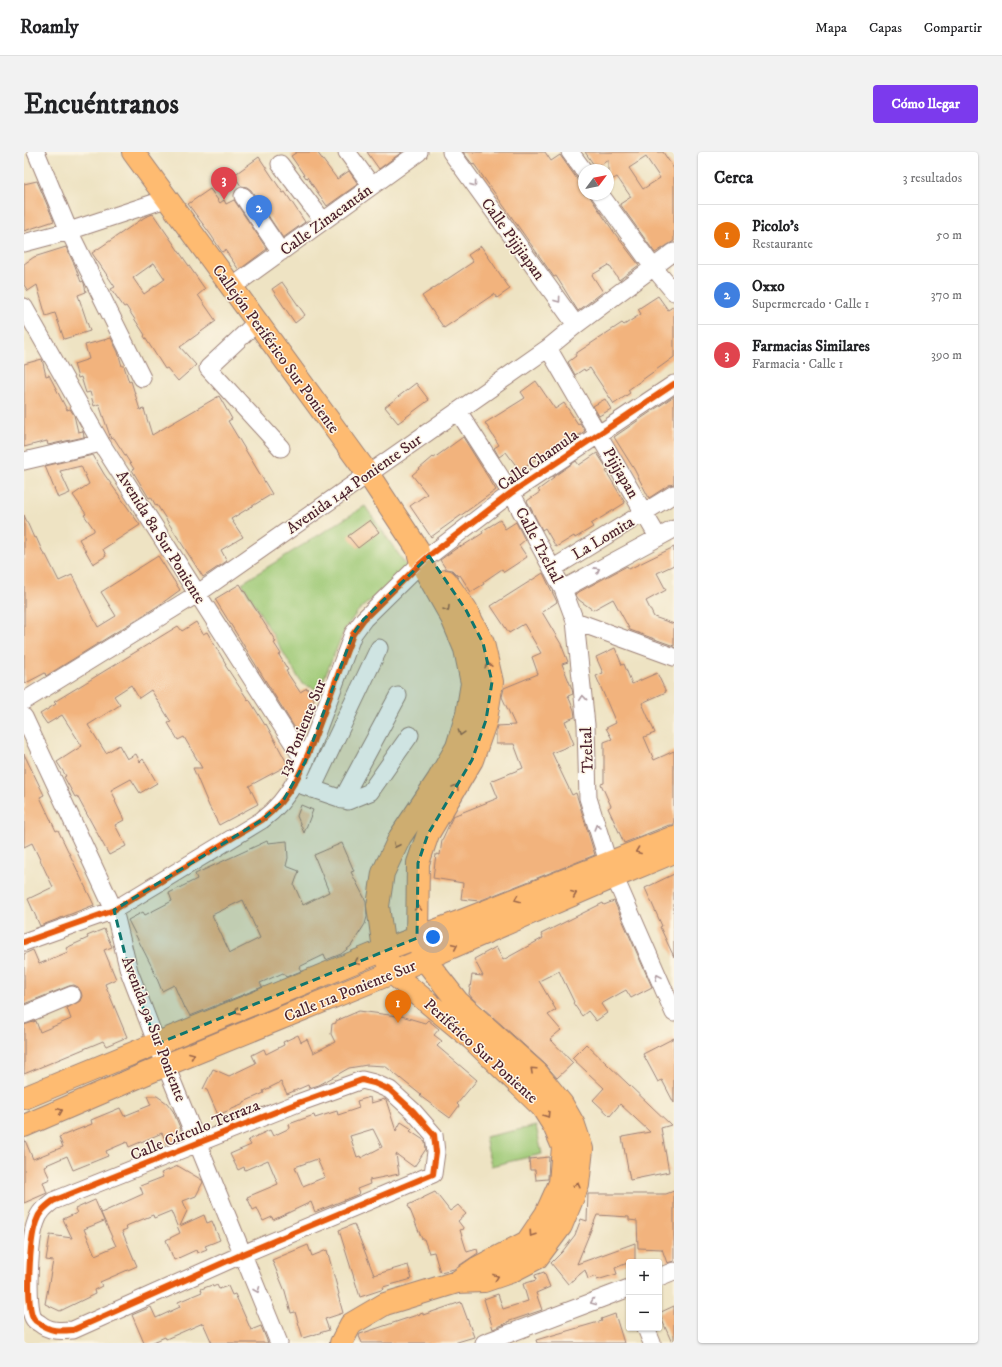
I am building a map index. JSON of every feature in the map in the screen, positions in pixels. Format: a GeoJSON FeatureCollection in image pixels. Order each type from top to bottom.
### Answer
{"type":"FeatureCollection","features":[{"type":"Feature","properties":{"kind":"main road","name":"Callejón Periférico Sur Poniente"},"geometry":{"type":"LineString","coordinates":[[132,152],[368,474],[422,556],[466,610],[483,643],[492,682],[486,720],[472,760],[428,834],[418,864],[417,938],[425,960]]}},
{"type":"Feature","properties":{"kind":"main road"},"geometry":{"type":"LineString","coordinates":[[392,973],[384,950],[378,906],[383,873],[400,837],[438,780],[457,747],[467,714],[472,683],[465,649],[455,624],[422,556]]}},
{"type":"Feature","properties":{"kind":"main road","name":"Calle 11a Poniente Sur"},"geometry":{"type":"LineString","coordinates":[[24,1126],[166,1065],[425,960],[610,870],[674,837]]}},
{"type":"Feature","properties":{"kind":"main road","name":"Calle 11a Poniente Sur"},"geometry":{"type":"LineString","coordinates":[[24,1098],[384,950],[464,920],[610,870],[674,852]]}},
{"type":"Feature","properties":{"kind":"main road","name":"Periférico Sur Poniente"},"geometry":{"type":"LineString","coordinates":[[425,960],[458,1002],[537,1073],[562,1104],[574,1125],[582,1149],[578,1185],[561,1226],[537,1258],[510,1272],[484,1281],[457,1282]]}},
{"type":"Feature","properties":{"kind":"main road","name":"Periférico Sur Poniente"},"geometry":{"type":"LineString","coordinates":[[392,973],[472,1039],[542,1107],[554,1126],[563,1147],[560,1183],[546,1214],[527,1242],[477,1268],[457,1282]]}},
{"type":"Feature","properties":{"kind":"main road"},"geometry":{"type":"LineString","coordinates":[[341,1343],[351,1324],[385,1304],[457,1282]]}},
{"type":"Feature","properties":{"kind":"street"},"geometry":{"type":"LineString","coordinates":[[36,152],[69,231],[142,378]]}},
{"type":"Feature","properties":{"kind":"street"},"geometry":{"type":"LineString","coordinates":[[347,152],[372,186]]}},
{"type":"Feature","properties":{"kind":"street","name":"Calle Zinacantán"},"geometry":{"type":"LineString","coordinates":[[232,287],[419,152]]}},
{"type":"Feature","properties":{"kind":"street","name":"Calle Pijijiapan"},"geometry":{"type":"LineString","coordinates":[[451,152],[576,325]]}},
{"type":"Feature","properties":{"kind":"street"},"geometry":{"type":"LineString","coordinates":[[570,152],[579,164]]}},
{"type":"Feature","properties":{"kind":"street"},"geometry":{"type":"LineString","coordinates":[[280,164],[323,222]]}},
{"type":"Feature","properties":{"kind":"street"},"geometry":{"type":"LineString","coordinates":[[242,196],[281,252]]}},
{"type":"Feature","properties":{"kind":"street"},"geometry":{"type":"LineString","coordinates":[[24,243],[69,231],[166,199]]}},
{"type":"Feature","properties":{"kind":"street"},"geometry":{"type":"LineString","coordinates":[[604,200],[653,267],[674,292]]}},
{"type":"Feature","properties":{"kind":"street","name":"Avenida 14a Poniente Sur"},"geometry":{"type":"LineString","coordinates":[[24,701],[197,594],[548,348],[576,325],[674,252]]}},
{"type":"Feature","properties":{"kind":"street","name":"Avenida 8a Sur Poniente"},"geometry":{"type":"LineString","coordinates":[[24,307],[101,443],[305,762]]}},
{"type":"Feature","properties":{"kind":"street"},"geometry":{"type":"LineString","coordinates":[[257,322],[208,368],[282,448]]}},
{"type":"Feature","properties":{"kind":"street","name":"Pijijapan"},"geometry":{"type":"LineString","coordinates":[[548,348],[658,537]]}},
{"type":"Feature","properties":{"kind":"street","name":"Calle Chamula"},"geometry":{"type":"LineString","coordinates":[[422,556],[511,493],[674,384]]}},
{"type":"Feature","properties":{"kind":"street","name":"Calle Tzeltal"},"geometry":{"type":"LineString","coordinates":[[458,411],[511,493],[552,569],[575,621]]}},
{"type":"Feature","properties":{"kind":"street"},"geometry":{"type":"LineString","coordinates":[[24,461],[101,443]]}},
{"type":"Feature","properties":{"kind":"street","name":"La Lomita"},"geometry":{"type":"LineString","coordinates":[[552,569],[674,494]]}},
{"type":"Feature","properties":{"kind":"street","name":"La Lomita"},"geometry":{"type":"LineString","coordinates":[[562,589],[674,529]]}},
{"type":"Feature","properties":{"kind":"street","name":"13a Poniente Sur"},"geometry":{"type":"LineString","coordinates":[[24,942],[114,910],[274,812],[295,784],[305,762],[353,634],[364,619],[422,556]]}},
{"type":"Feature","properties":{"kind":"street"},"geometry":{"type":"LineString","coordinates":[[575,621],[674,657]]}},
{"type":"Feature","properties":{"kind":"street","name":"Tzeltal"},"geometry":{"type":"LineString","coordinates":[[575,621],[586,725],[588,798],[610,870],[674,1013]]}},
{"type":"Feature","properties":{"kind":"street"},"geometry":{"type":"LineString","coordinates":[[312,789],[378,648]]}},
{"type":"Feature","properties":{"kind":"street"},"geometry":{"type":"LineString","coordinates":[[342,800],[398,696]]}},
{"type":"Feature","properties":{"kind":"street","name":"Avenida 9a Sur Poniente"},"geometry":{"type":"LineString","coordinates":[[24,717],[114,910],[129,971],[157,1044],[279,1343]]}},
{"type":"Feature","properties":{"kind":"street"},"geometry":{"type":"LineString","coordinates":[[295,784],[348,802],[370,792],[410,735]]}},
{"type":"Feature","properties":{"kind":"street"},"geometry":{"type":"LineString","coordinates":[[24,1015],[72,995]]}},
{"type":"Feature","properties":{"kind":"street","name":"Calle Círculo Terraza"},"geometry":{"type":"LineString","coordinates":[[362,1080],[374,1083],[390,1090],[413,1111],[434,1136],[436,1152],[433,1174],[243,1254],[73,1330],[57,1331],[46,1328],[34,1319],[29,1299],[31,1257],[36,1223],[42,1210],[53,1201],[298,1103],[362,1080]]}},
{"type":"Feature","properties":{"kind":"street"},"geometry":{"type":"LineString","coordinates":[[662,1276],[674,1271]]}},
{"type":"Feature","properties":{"kind":"street"},"geometry":{"type":"LineString","coordinates":[[484,1343],[626,1289]]}},
{"type":"Feature","properties":{"kind":"street"},"geometry":{"type":"LineString","coordinates":[[647,1331],[652,1343]]}},
{"type":"Feature","properties":{"kind":"highlighted area"},"geometry":{"type":"Polygon","coordinates":[[[429,556],[466,610],[483,643],[492,682],[486,720],[472,760],[428,834],[418,863],[417,938],[157,1044],[129,971],[114,910],[262,820],[283,801],[305,762],[353,634],[364,619],[429,556]]]}},
{"type":"Feature","properties":{"kind":"green space"},"geometry":{"type":"Polygon","coordinates":[[[365,506],[408,568],[358,611],[345,629],[319,690],[302,684],[242,583],[365,506]]]}},
{"type":"Feature","properties":{"kind":"green space"},"geometry":{"type":"Polygon","coordinates":[[[536,1126],[542,1154],[491,1166],[485,1137],[536,1126]]]}},
{"type":"Feature","properties":{"kind":"building"},"geometry":{"type":"Polygon","coordinates":[[[297,152],[317,152],[337,179],[349,171],[358,184],[327,206],[291,156],[297,152]]]}},
{"type":"Feature","properties":{"kind":"building"},"geometry":{"type":"Polygon","coordinates":[[[367,152],[402,152],[379,169],[367,152]]]}},
{"type":"Feature","properties":{"kind":"building"},"geometry":{"type":"Polygon","coordinates":[[[463,152],[545,152],[551,161],[560,155],[578,180],[578,200],[592,200],[639,265],[619,280],[609,265],[592,275],[603,292],[578,311],[556,276],[554,277],[474,164],[473,165],[463,152]]]}},
{"type":"Feature","properties":{"kind":"building"},"geometry":{"type":"Polygon","coordinates":[[[585,152],[663,152],[674,169],[674,241],[655,253],[620,204],[631,197],[617,177],[614,179],[614,164],[608,164],[608,160],[602,164],[593,164],[585,152]],[[646,157],[629,168],[643,189],[660,178],[646,157]]]}},
{"type":"Feature","properties":{"kind":"building"},"geometry":{"type":"Polygon","coordinates":[[[259,157],[283,193],[285,192],[305,222],[283,238],[251,190],[247,187],[241,186],[234,175],[259,157]]]}},
{"type":"Feature","properties":{"kind":"building"},"geometry":{"type":"Polygon","coordinates":[[[37,181],[54,221],[24,231],[24,184],[37,181]]]}},
{"type":"Feature","properties":{"kind":"building"},"geometry":{"type":"Polygon","coordinates":[[[210,189],[220,203],[224,200],[226,204],[234,200],[267,249],[239,270],[225,250],[222,252],[188,204],[210,189]]]}},
{"type":"Feature","properties":{"kind":"building"},"geometry":{"type":"Polygon","coordinates":[[[153,214],[205,289],[198,295],[216,321],[180,347],[196,365],[178,381],[167,368],[165,369],[126,306],[124,307],[111,289],[115,287],[92,253],[145,217],[153,214]],[[154,263],[133,278],[144,294],[165,279],[154,263]]]}},
{"type":"Feature","properties":{"kind":"building"},"geometry":{"type":"Polygon","coordinates":[[[481,246],[510,289],[497,298],[494,294],[444,328],[422,296],[473,262],[468,255],[481,246]]]}},
{"type":"Feature","properties":{"kind":"building"},"geometry":{"type":"Polygon","coordinates":[[[66,247],[81,282],[83,281],[84,283],[86,292],[78,295],[90,331],[64,339],[55,313],[46,316],[37,285],[28,291],[24,285],[24,264],[34,257],[66,247]]]}},
{"type":"Feature","properties":{"kind":"building"},"geometry":{"type":"Polygon","coordinates":[[[282,282],[305,315],[295,323],[272,289],[282,282]]]}},
{"type":"Feature","properties":{"kind":"building"},"geometry":{"type":"Polygon","coordinates":[[[658,296],[668,310],[674,306],[674,357],[628,390],[630,393],[614,404],[590,368],[585,371],[584,369],[575,375],[568,362],[576,356],[575,354],[622,323],[624,325],[641,314],[638,309],[658,296]]]}},
{"type":"Feature","properties":{"kind":"building"},"geometry":{"type":"Polygon","coordinates":[[[111,338],[118,352],[122,366],[124,366],[129,382],[131,381],[140,410],[144,409],[152,435],[219,396],[232,419],[228,421],[272,494],[231,519],[243,537],[221,550],[227,561],[203,577],[157,505],[156,506],[151,497],[149,498],[132,470],[134,469],[114,438],[111,439],[99,404],[94,406],[90,392],[86,393],[81,377],[78,378],[74,364],[89,359],[85,345],[111,338]]]}},
{"type":"Feature","properties":{"kind":"building"},"geometry":{"type":"Polygon","coordinates":[[[42,359],[46,376],[49,375],[67,410],[70,409],[74,415],[78,432],[83,431],[84,437],[48,445],[47,441],[24,447],[24,364],[42,359]]]}},
{"type":"Feature","properties":{"kind":"building"},"geometry":{"type":"Polygon","coordinates":[[[536,381],[555,409],[564,403],[578,424],[580,423],[585,431],[544,459],[542,455],[520,471],[506,452],[499,457],[494,448],[499,445],[485,423],[525,398],[521,392],[536,381]]]}},
{"type":"Feature","properties":{"kind":"building"},"geometry":{"type":"Polygon","coordinates":[[[416,383],[429,400],[398,423],[385,407],[416,383]]]}},
{"type":"Feature","properties":{"kind":"building"},"geometry":{"type":"Polygon","coordinates":[[[674,396],[674,484],[669,485],[649,498],[634,469],[614,437],[674,396]]]}},
{"type":"Feature","properties":{"kind":"building"},"geometry":{"type":"Polygon","coordinates":[[[605,399],[611,409],[599,416],[593,406],[605,399]]]}},
{"type":"Feature","properties":{"kind":"building"},"geometry":{"type":"Polygon","coordinates":[[[463,437],[496,490],[431,537],[410,506],[427,494],[412,475],[433,457],[434,458],[463,437]]]}},
{"type":"Feature","properties":{"kind":"building"},"geometry":{"type":"Polygon","coordinates":[[[597,453],[608,470],[606,471],[625,503],[591,524],[593,527],[556,547],[545,528],[542,530],[527,501],[540,492],[538,490],[554,478],[553,477],[576,461],[579,465],[597,453]]]}},
{"type":"Feature","properties":{"kind":"building"},"geometry":{"type":"Polygon","coordinates":[[[93,455],[104,474],[140,525],[103,549],[106,556],[93,564],[79,539],[94,531],[94,529],[73,495],[89,484],[81,466],[60,471],[70,493],[58,498],[45,466],[93,455]]]}},
{"type":"Feature","properties":{"kind":"building"},"geometry":{"type":"Polygon","coordinates":[[[24,515],[34,538],[36,537],[44,555],[46,555],[59,581],[72,575],[98,627],[116,616],[101,592],[158,556],[180,590],[158,606],[46,676],[45,673],[24,684],[24,515]]]}},
{"type":"Feature","properties":{"kind":"building"},"geometry":{"type":"Polygon","coordinates":[[[370,520],[379,532],[358,548],[348,536],[370,520]]]}},
{"type":"Feature","properties":{"kind":"building"},"geometry":{"type":"Polygon","coordinates":[[[500,520],[505,529],[516,522],[525,540],[519,545],[527,557],[504,572],[502,569],[483,582],[484,584],[471,592],[460,575],[458,576],[452,570],[446,569],[440,560],[460,546],[461,547],[483,533],[482,531],[500,520]]]}},
{"type":"Feature","properties":{"kind":"building"},"geometry":{"type":"Polygon","coordinates":[[[674,547],[674,565],[657,573],[666,590],[646,601],[654,617],[674,624],[674,646],[630,630],[613,599],[593,610],[579,600],[575,594],[627,566],[629,569],[674,547]]]}},
{"type":"Feature","properties":{"kind":"building"},"geometry":{"type":"Polygon","coordinates":[[[543,573],[557,602],[542,612],[561,644],[568,662],[562,664],[572,689],[573,694],[568,696],[574,710],[575,717],[565,721],[574,744],[552,753],[572,795],[576,793],[595,855],[479,901],[461,899],[463,883],[433,878],[436,854],[440,855],[442,840],[453,816],[498,798],[491,781],[523,768],[514,744],[496,744],[496,729],[497,726],[515,725],[502,697],[504,688],[538,674],[532,657],[541,653],[524,624],[509,633],[491,606],[543,573]]]}},
{"type":"Feature","properties":{"kind":"building"},"geometry":{"type":"Polygon","coordinates":[[[240,584],[276,642],[274,643],[281,654],[279,655],[288,670],[286,671],[300,692],[307,688],[314,699],[306,725],[296,730],[215,599],[240,584]]]}},
{"type":"Feature","properties":{"kind":"building"},"geometry":{"type":"Polygon","coordinates":[[[196,622],[203,634],[207,632],[226,664],[225,665],[265,725],[266,724],[288,765],[249,786],[258,804],[219,825],[209,806],[193,768],[202,768],[184,737],[178,740],[168,723],[171,722],[151,690],[139,698],[131,685],[114,696],[120,705],[88,725],[106,753],[119,745],[127,759],[136,754],[140,762],[143,759],[157,783],[140,793],[131,779],[111,790],[124,820],[115,825],[126,846],[109,855],[77,796],[75,797],[64,777],[66,776],[57,762],[82,746],[62,715],[47,724],[40,714],[56,704],[54,702],[178,626],[182,631],[196,622]]]}},
{"type":"Feature","properties":{"kind":"building"},"geometry":{"type":"Polygon","coordinates":[[[615,648],[622,665],[624,664],[632,684],[657,673],[666,692],[642,703],[655,733],[644,737],[654,760],[674,751],[674,825],[669,825],[624,843],[608,808],[611,806],[601,784],[604,783],[604,742],[612,739],[606,728],[616,723],[596,676],[603,673],[596,657],[615,648]]]}},
{"type":"Feature","properties":{"kind":"building"},"geometry":{"type":"Polygon","coordinates":[[[24,754],[44,795],[40,797],[56,831],[58,830],[94,905],[40,926],[28,899],[53,887],[32,843],[24,847],[24,754]]]}},
{"type":"Feature","properties":{"kind":"building"},"geometry":{"type":"Polygon","coordinates":[[[301,805],[313,810],[304,833],[297,816],[301,805]]]}},
{"type":"Feature","properties":{"kind":"building"},"geometry":{"type":"Polygon","coordinates":[[[267,841],[268,843],[287,841],[288,858],[286,866],[299,871],[294,885],[303,905],[329,892],[314,855],[342,843],[354,871],[351,872],[366,901],[367,917],[365,924],[351,946],[341,954],[326,960],[324,955],[299,967],[301,971],[286,977],[283,973],[260,983],[262,987],[190,1016],[185,1007],[184,1008],[174,985],[162,991],[153,969],[128,920],[143,912],[145,915],[172,901],[169,893],[197,879],[195,874],[267,841]],[[243,900],[212,915],[230,953],[260,938],[243,900]]]}},
{"type":"Feature","properties":{"kind":"building"},"geometry":{"type":"Polygon","coordinates":[[[674,874],[674,957],[660,927],[662,926],[645,888],[674,874]]]}},
{"type":"Feature","properties":{"kind":"building"},"geometry":{"type":"Polygon","coordinates":[[[614,901],[652,987],[631,998],[626,990],[601,1004],[607,1013],[596,1021],[588,1011],[582,1016],[573,1003],[574,1002],[559,971],[539,981],[556,1010],[548,1015],[561,1030],[550,1039],[573,1063],[557,1078],[545,1064],[469,994],[472,975],[483,976],[474,959],[496,947],[503,960],[543,938],[541,934],[603,903],[604,905],[614,901]]]}},
{"type":"Feature","properties":{"kind":"building"},"geometry":{"type":"Polygon","coordinates":[[[104,929],[112,947],[104,950],[116,979],[105,984],[127,1037],[106,1046],[103,1041],[24,1074],[24,1025],[36,1021],[40,1032],[71,1019],[67,1008],[80,1001],[82,996],[78,987],[74,985],[24,1004],[24,954],[33,950],[39,964],[68,952],[66,948],[88,938],[87,936],[104,929]]]}},
{"type":"Feature","properties":{"kind":"building"},"geometry":{"type":"Polygon","coordinates":[[[359,1011],[398,1015],[425,1023],[428,1020],[439,1029],[434,1035],[442,1041],[437,1046],[477,1080],[457,1104],[459,1106],[450,1118],[420,1096],[421,1095],[385,1066],[367,1065],[349,1068],[319,1085],[309,1088],[308,1085],[287,1094],[281,1082],[263,1091],[264,1093],[244,1102],[244,1104],[218,1115],[207,1090],[203,1089],[213,1069],[229,1076],[256,1063],[252,1055],[264,1049],[266,1054],[284,1045],[283,1042],[298,1035],[301,1042],[307,1039],[313,1053],[335,1042],[331,1034],[332,1024],[359,1011]]]}},
{"type":"Feature","properties":{"kind":"building"},"geometry":{"type":"Polygon","coordinates":[[[674,1038],[674,1103],[662,1080],[658,1082],[643,1054],[674,1038]]]}},
{"type":"Feature","properties":{"kind":"building"},"geometry":{"type":"Polygon","coordinates":[[[586,1044],[671,1125],[661,1128],[669,1172],[630,1180],[622,1137],[650,1132],[620,1104],[610,1116],[593,1100],[604,1088],[572,1058],[586,1044]]]}},
{"type":"Feature","properties":{"kind":"building"},"geometry":{"type":"Polygon","coordinates":[[[147,1096],[157,1096],[167,1103],[173,1111],[184,1137],[167,1144],[162,1133],[129,1147],[127,1142],[106,1151],[108,1156],[73,1170],[67,1156],[44,1166],[50,1179],[43,1182],[47,1193],[24,1203],[24,1138],[33,1159],[63,1147],[59,1137],[92,1124],[91,1120],[120,1108],[124,1116],[151,1105],[147,1096]]]}},
{"type":"Feature","properties":{"kind":"building"},"geometry":{"type":"Polygon","coordinates":[[[370,1097],[371,1103],[385,1099],[396,1131],[401,1122],[412,1129],[410,1131],[425,1141],[426,1149],[414,1167],[396,1154],[399,1174],[369,1180],[370,1184],[357,1189],[359,1194],[315,1212],[311,1202],[273,1220],[272,1217],[263,1221],[257,1208],[253,1210],[247,1197],[278,1184],[268,1160],[245,1170],[244,1167],[238,1170],[230,1154],[251,1145],[248,1140],[270,1130],[273,1136],[290,1128],[289,1124],[314,1115],[315,1118],[337,1111],[338,1115],[359,1108],[357,1101],[370,1097]],[[373,1129],[350,1136],[357,1157],[360,1156],[361,1158],[382,1147],[373,1129]],[[317,1159],[295,1167],[303,1186],[325,1177],[317,1159]]]}},
{"type":"Feature","properties":{"kind":"building"},"geometry":{"type":"Polygon","coordinates":[[[549,1157],[548,1179],[536,1180],[535,1170],[530,1170],[529,1159],[549,1157]]]}},
{"type":"Feature","properties":{"kind":"building"},"geometry":{"type":"Polygon","coordinates":[[[178,1166],[203,1182],[196,1196],[183,1201],[187,1211],[180,1226],[204,1215],[207,1223],[212,1221],[220,1240],[205,1246],[207,1249],[197,1253],[196,1250],[174,1260],[166,1240],[180,1233],[171,1211],[154,1218],[153,1215],[126,1226],[127,1229],[122,1231],[137,1266],[100,1282],[102,1286],[94,1290],[95,1294],[60,1311],[45,1304],[53,1261],[46,1260],[50,1235],[72,1238],[63,1219],[77,1213],[75,1209],[95,1200],[104,1221],[84,1229],[95,1255],[116,1246],[101,1213],[143,1194],[140,1186],[163,1177],[161,1173],[178,1166]]]}},
{"type":"Feature","properties":{"kind":"building"},"geometry":{"type":"Polygon","coordinates":[[[674,1191],[674,1261],[667,1263],[662,1249],[638,1248],[637,1221],[629,1220],[629,1217],[597,1215],[577,1264],[635,1243],[635,1259],[626,1259],[626,1264],[615,1268],[617,1274],[597,1280],[596,1276],[588,1279],[585,1270],[568,1284],[551,1263],[575,1235],[581,1219],[587,1221],[588,1194],[666,1194],[674,1191]]]}},
{"type":"Feature","properties":{"kind":"building"},"geometry":{"type":"Polygon","coordinates":[[[435,1192],[450,1211],[458,1205],[466,1214],[458,1221],[464,1229],[460,1230],[467,1252],[477,1249],[478,1253],[454,1269],[440,1272],[434,1252],[429,1253],[408,1205],[435,1192]]]}},
{"type":"Feature","properties":{"kind":"building"},"geometry":{"type":"Polygon","coordinates":[[[354,1224],[374,1275],[408,1265],[412,1279],[383,1287],[384,1289],[360,1297],[339,1230],[354,1224]]]}},
{"type":"Feature","properties":{"kind":"building"},"geometry":{"type":"Polygon","coordinates":[[[308,1245],[312,1256],[327,1250],[343,1313],[325,1319],[329,1330],[303,1338],[295,1312],[291,1313],[285,1291],[272,1260],[308,1245]]]}},
{"type":"Feature","properties":{"kind":"building"},"geometry":{"type":"Polygon","coordinates":[[[544,1272],[550,1287],[536,1293],[542,1310],[507,1322],[493,1329],[484,1299],[498,1294],[503,1309],[528,1301],[523,1284],[536,1280],[535,1275],[544,1272]]]}},
{"type":"Feature","properties":{"kind":"building"},"geometry":{"type":"Polygon","coordinates":[[[212,1285],[213,1287],[217,1285],[219,1289],[228,1286],[232,1295],[235,1294],[251,1330],[261,1326],[268,1343],[212,1343],[203,1323],[166,1339],[165,1337],[151,1343],[144,1343],[132,1315],[151,1307],[156,1318],[180,1307],[178,1302],[202,1292],[201,1289],[212,1285]]]}},
{"type":"Feature","properties":{"kind":"building"},"geometry":{"type":"Polygon","coordinates":[[[461,1302],[474,1337],[454,1343],[362,1343],[359,1336],[360,1334],[423,1313],[423,1315],[461,1302]]]}},
{"type":"Feature","properties":{"kind":"building"},"geometry":{"type":"Polygon","coordinates":[[[674,1306],[674,1343],[672,1343],[662,1320],[662,1312],[674,1306]]]}},
{"type":"Feature","properties":{"kind":"building"},"geometry":{"type":"Polygon","coordinates":[[[615,1314],[624,1343],[537,1343],[536,1340],[602,1321],[601,1319],[615,1314]]]}},
{"type":"Feature","properties":{"kind":"cycle path"},"geometry":{"type":"LineString","coordinates":[[24,942],[114,910],[262,820],[274,810],[293,786],[300,772],[353,634],[364,619],[429,556],[511,493],[674,384]]}},
{"type":"Feature","properties":{"kind":"cycle path"},"geometry":{"type":"LineString","coordinates":[[362,1080],[374,1083],[390,1090],[413,1111],[434,1135],[436,1152],[433,1174],[243,1254],[73,1330],[59,1331],[47,1328],[34,1320],[31,1312],[29,1287],[32,1242],[39,1215],[53,1201],[298,1103],[362,1080]]}},
{"type":"Feature","properties":{"kind":"place","name":"Farmacias Similares"},"geometry":{"type":"Point","coordinates":[224,200]}},
{"type":"Feature","properties":{"kind":"place","name":"Oxxo"},"geometry":{"type":"Point","coordinates":[259,228]}},
{"type":"Feature","properties":{"kind":"place","name":"Picolo's"},"geometry":{"type":"Point","coordinates":[398,1023]}}]}
